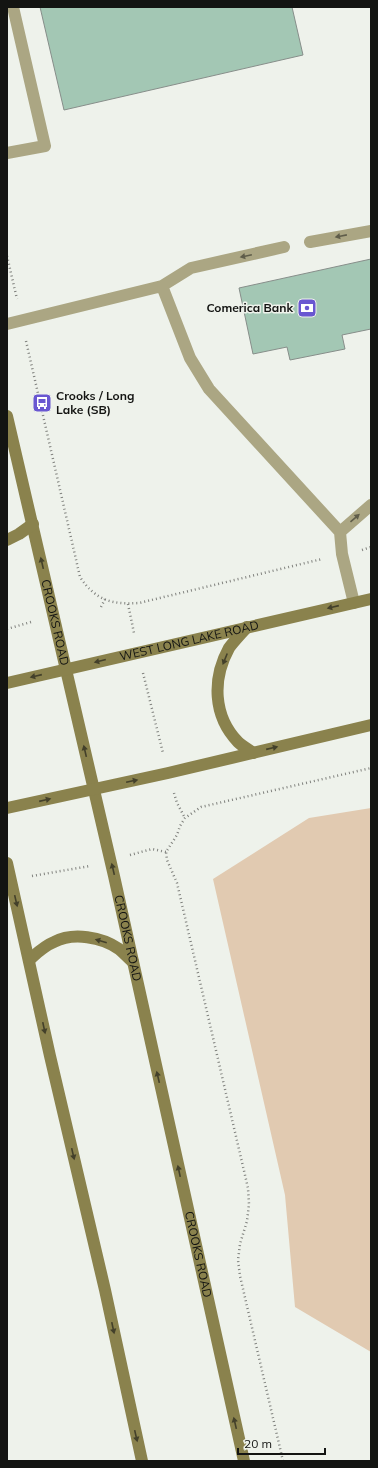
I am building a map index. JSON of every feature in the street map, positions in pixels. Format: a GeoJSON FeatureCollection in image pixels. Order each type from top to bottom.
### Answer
{"type":"FeatureCollection","features":[{"type":"Feature","properties":{"kind":"main road","name":"CROOKS ROAD"},"geometry":{"type":"LineString","coordinates":[[7,416],[94,789],[244,1461]]}},
{"type":"Feature","properties":{"kind":"main road"},"geometry":{"type":"LineString","coordinates":[[7,540],[33,524]]}},
{"type":"Feature","properties":{"kind":"main road","name":"WEST LONG LAKE ROAD"},"geometry":{"type":"LineString","coordinates":[[7,683],[371,599]]}},
{"type":"Feature","properties":{"kind":"main road"},"geometry":{"type":"LineString","coordinates":[[247,627],[230,648],[220,672],[217,693],[219,712],[227,728],[238,742],[253,753]]}},
{"type":"Feature","properties":{"kind":"main road"},"geometry":{"type":"LineString","coordinates":[[7,808],[371,725]]}},
{"type":"Feature","properties":{"kind":"main road"},"geometry":{"type":"LineString","coordinates":[[7,863],[105,1290],[142,1461]]}},
{"type":"Feature","properties":{"kind":"main road"},"geometry":{"type":"LineString","coordinates":[[29,960],[55,941],[70,937],[86,937],[105,941],[119,949],[133,962]]}},
{"type":"Feature","properties":{"kind":"lane"},"geometry":{"type":"LineString","coordinates":[[7,153],[45,146],[14,7]]}},
{"type":"Feature","properties":{"kind":"lane"},"geometry":{"type":"LineString","coordinates":[[310,242],[371,230]]}},
{"type":"Feature","properties":{"kind":"lane"},"geometry":{"type":"LineString","coordinates":[[7,324],[162,286],[191,268],[284,247]]}},
{"type":"Feature","properties":{"kind":"lane"},"geometry":{"type":"LineString","coordinates":[[162,286],[190,358],[209,389],[340,532],[342,554],[354,603]]}},
{"type":"Feature","properties":{"kind":"lane"},"geometry":{"type":"LineString","coordinates":[[340,532],[371,505]]}},
{"type":"Feature","properties":{"kind":"path"},"geometry":{"type":"LineString","coordinates":[[7,256],[17,302]]}},
{"type":"Feature","properties":{"kind":"path"},"geometry":{"type":"LineString","coordinates":[[26,342],[80,577],[87,588],[96,595],[115,603],[139,603],[325,559]]}},
{"type":"Feature","properties":{"kind":"path"},"geometry":{"type":"LineString","coordinates":[[364,549],[371,547]]}},
{"type":"Feature","properties":{"kind":"path"},"geometry":{"type":"LineString","coordinates":[[101,607],[105,600]]}},
{"type":"Feature","properties":{"kind":"path"},"geometry":{"type":"LineString","coordinates":[[128,604],[129,612]]}},
{"type":"Feature","properties":{"kind":"path"},"geometry":{"type":"LineString","coordinates":[[7,629],[31,622]]}},
{"type":"Feature","properties":{"kind":"path"},"geometry":{"type":"LineString","coordinates":[[144,677],[162,749]]}},
{"type":"Feature","properties":{"kind":"path"},"geometry":{"type":"LineString","coordinates":[[283,1461],[240,1276],[238,1260],[240,1244],[247,1221],[248,1188],[177,883],[167,860],[166,852],[177,835],[185,818],[201,807],[371,768]]}},
{"type":"Feature","properties":{"kind":"path"},"geometry":{"type":"LineString","coordinates":[[177,803],[185,818]]}},
{"type":"Feature","properties":{"kind":"path"},"geometry":{"type":"LineString","coordinates":[[152,850],[166,852]]}},
{"type":"Feature","properties":{"kind":"path"},"geometry":{"type":"LineString","coordinates":[[36,875],[86,867]]}},
{"type":"Feature","properties":{"kind":"shaded area"},"geometry":{"type":"Polygon","coordinates":[[[371,808],[371,1352],[295,1307],[285,1195],[213,879],[309,818],[371,808]]]}},
{"type":"Feature","properties":{"kind":"building"},"geometry":{"type":"Polygon","coordinates":[[[40,7],[292,7],[303,55],[64,110],[40,7]]]}},
{"type":"Feature","properties":{"kind":"building","name":"Comerica Bank"},"geometry":{"type":"Polygon","coordinates":[[[371,259],[371,329],[342,335],[345,349],[290,360],[287,347],[253,354],[239,288],[371,259]]]}},
{"type":"Feature","properties":{"kind":"place","name":"Comerica Bank"},"geometry":{"type":"Point","coordinates":[307,308]}},
{"type":"Feature","properties":{"kind":"place","name":"Crooks / Long Lake (SB)"},"geometry":{"type":"Point","coordinates":[42,403]}}]}
